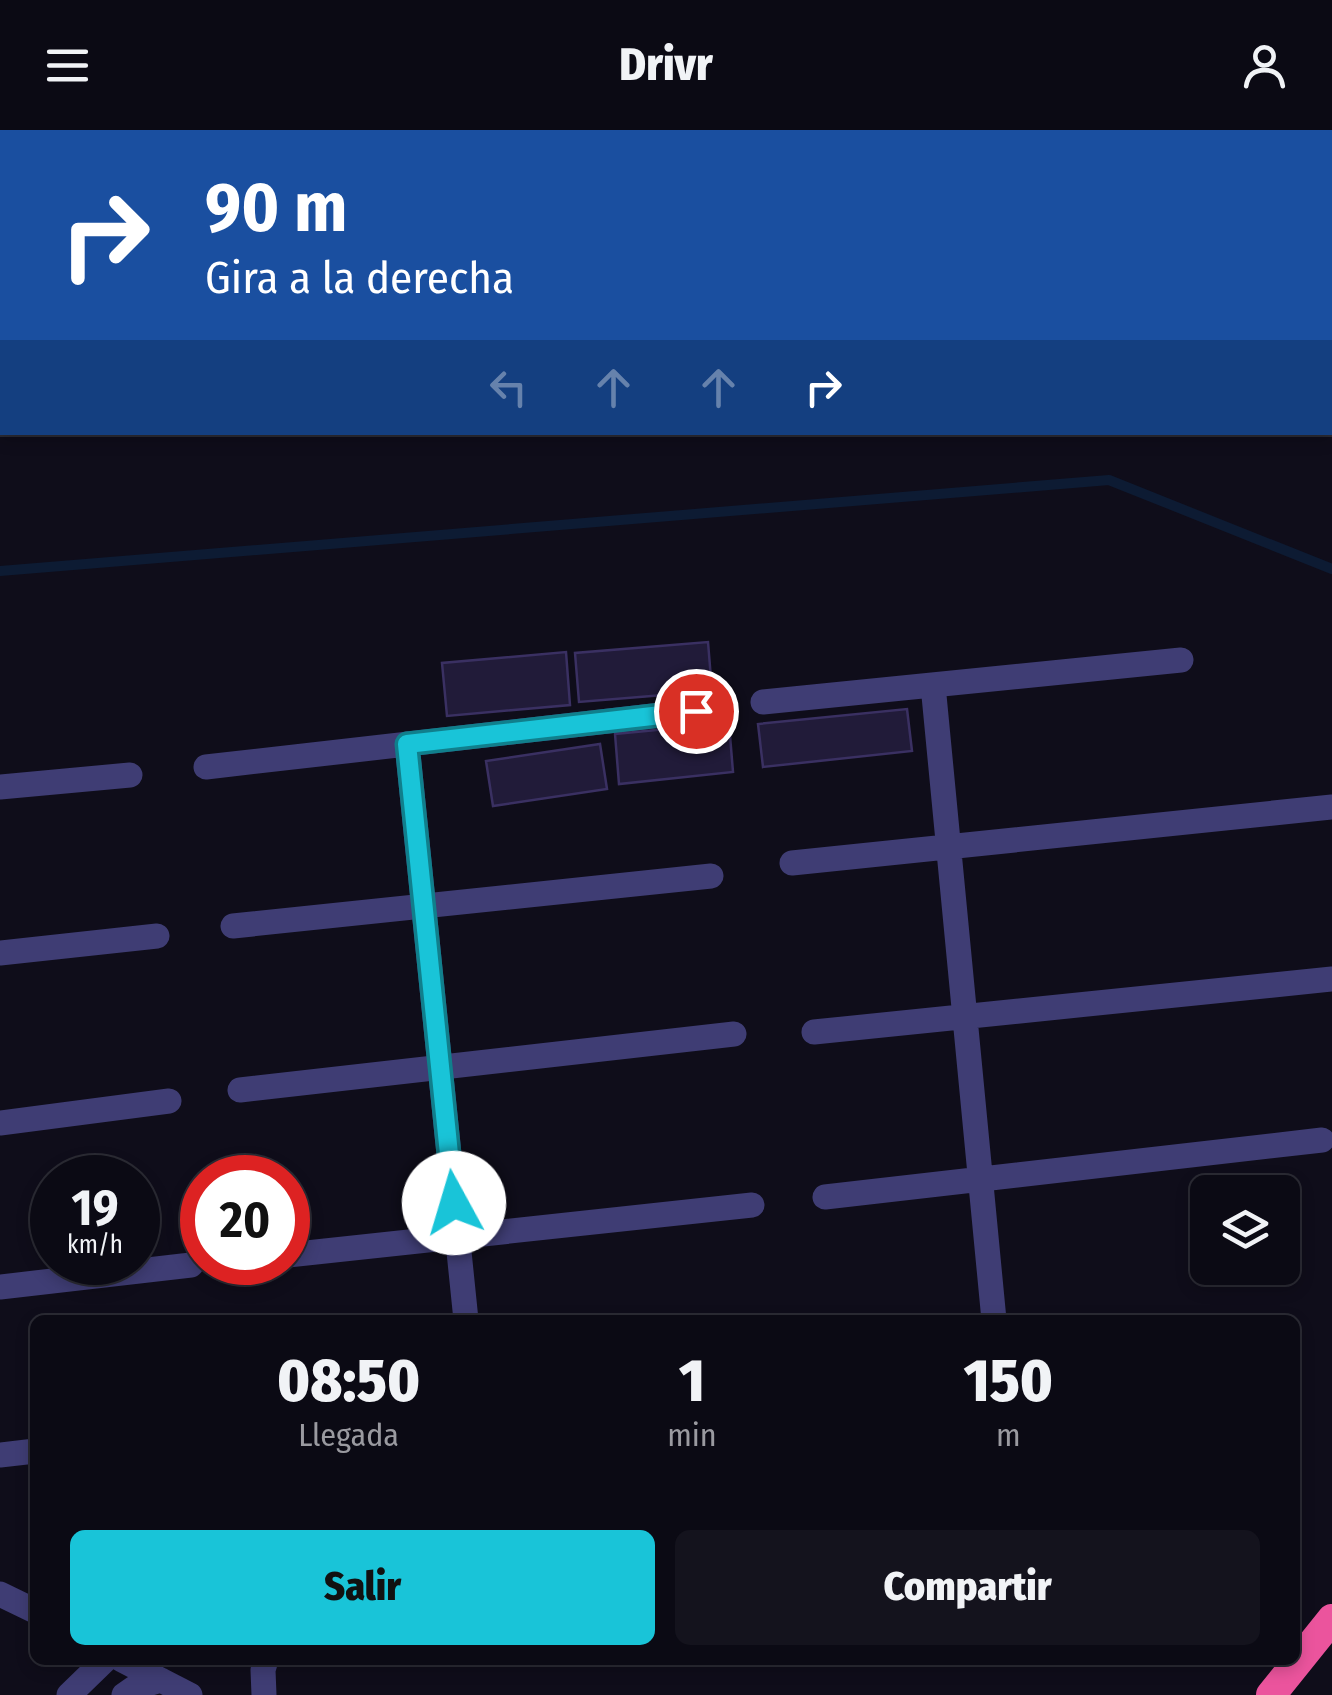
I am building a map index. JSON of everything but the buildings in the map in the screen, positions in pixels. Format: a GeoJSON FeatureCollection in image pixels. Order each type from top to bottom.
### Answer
{"type":"FeatureCollection","features":[{"type":"Feature","properties":{"kind":"highway"},"geometry":{"type":"LineString","coordinates":[[1300,1659],[1332,1619]]}},
{"type":"Feature","properties":{"kind":"highway"},"geometry":{"type":"LineString","coordinates":[[1271,1695],[1295,1665]]}},
{"type":"Feature","properties":{"kind":"street"},"geometry":{"type":"LineString","coordinates":[[763,702],[1181,660]]}},
{"type":"Feature","properties":{"kind":"street"},"geometry":{"type":"LineString","coordinates":[[933,685],[994,1315]]}},
{"type":"Feature","properties":{"kind":"street"},"geometry":{"type":"LineString","coordinates":[[206,767],[696,711]]}},
{"type":"Feature","properties":{"kind":"street"},"geometry":{"type":"LineString","coordinates":[[407,744],[466,1315]]}},
{"type":"Feature","properties":{"kind":"street"},"geometry":{"type":"LineString","coordinates":[[0,788],[130,775]]}},
{"type":"Feature","properties":{"kind":"street"},"geometry":{"type":"LineString","coordinates":[[792,863],[1332,807]]}},
{"type":"Feature","properties":{"kind":"street"},"geometry":{"type":"LineString","coordinates":[[233,926],[711,876]]}},
{"type":"Feature","properties":{"kind":"street"},"geometry":{"type":"LineString","coordinates":[[0,953],[156,936]]}},
{"type":"Feature","properties":{"kind":"street"},"geometry":{"type":"LineString","coordinates":[[814,1032],[1332,979]]}},
{"type":"Feature","properties":{"kind":"street"},"geometry":{"type":"LineString","coordinates":[[240,1090],[734,1034]]}},
{"type":"Feature","properties":{"kind":"street"},"geometry":{"type":"LineString","coordinates":[[0,1123],[170,1101]]}},
{"type":"Feature","properties":{"kind":"street"},"geometry":{"type":"LineString","coordinates":[[825,1197],[1322,1140]]}},
{"type":"Feature","properties":{"kind":"street"},"geometry":{"type":"LineString","coordinates":[[310,1253],[752,1205]]}},
{"type":"Feature","properties":{"kind":"street"},"geometry":{"type":"LineString","coordinates":[[0,1287],[180,1266]]}},
{"type":"Feature","properties":{"kind":"street"},"geometry":{"type":"LineString","coordinates":[[0,1455],[30,1452]]}},
{"type":"Feature","properties":{"kind":"street"},"geometry":{"type":"LineString","coordinates":[[0,1594],[30,1609]]}},
{"type":"Feature","properties":{"kind":"street"},"geometry":{"type":"LineString","coordinates":[[69,1695],[100,1665]]}},
{"type":"Feature","properties":{"kind":"street"},"geometry":{"type":"LineString","coordinates":[[132,1665],[190,1695]]}},
{"type":"Feature","properties":{"kind":"street"},"geometry":{"type":"LineString","coordinates":[[264,1665],[264,1695]]}},
{"type":"Feature","properties":{"kind":"street"},"geometry":{"type":"LineString","coordinates":[[124,1695],[161,1680]]}},
{"type":"Feature","properties":{"kind":"waterway"},"geometry":{"type":"LineString","coordinates":[[0,571],[1109,480],[1332,569]]}},
{"type":"Feature","properties":{"kind":"route"},"geometry":{"type":"LineString","coordinates":[[454,1203],[407,744],[696,711]]}}]}
